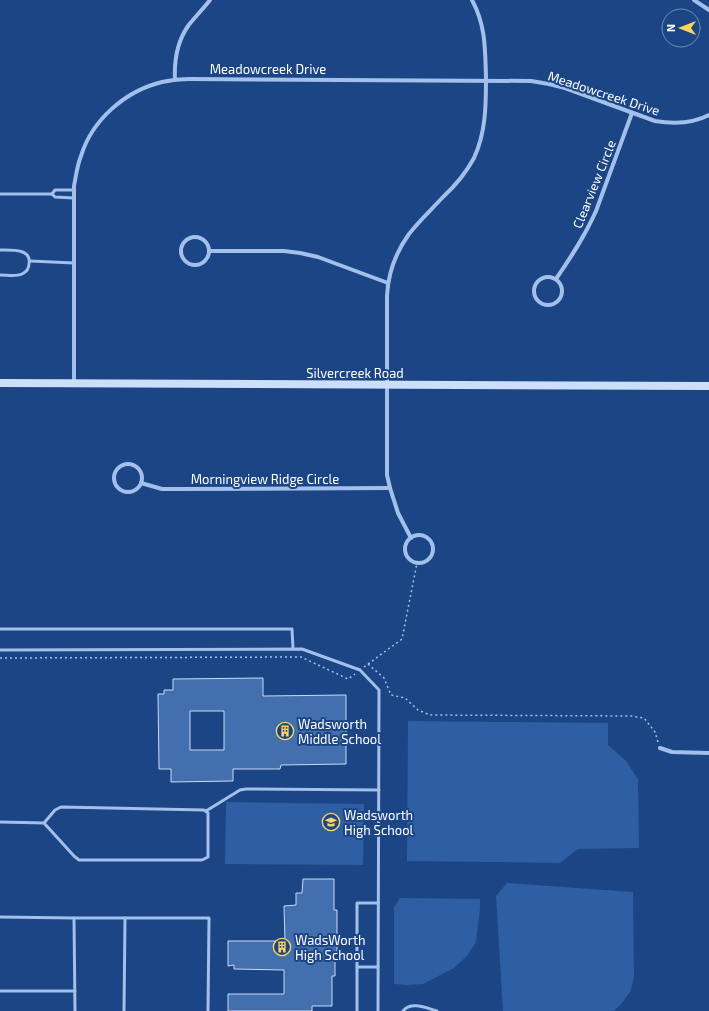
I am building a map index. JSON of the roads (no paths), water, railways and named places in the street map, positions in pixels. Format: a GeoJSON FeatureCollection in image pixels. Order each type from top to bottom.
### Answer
{"type":"FeatureCollection","features":[{"type":"Feature","properties":{"kind":"street"},"geometry":{"type":"LineString","coordinates":[[174,80],[175,60],[178,47],[188,26],[210,0]]}},
{"type":"Feature","properties":{"kind":"street"},"geometry":{"type":"LineString","coordinates":[[411,538],[398,513],[387,475],[388,283],[395,259],[409,234],[466,172],[480,143],[484,127],[485,111],[485,46],[481,20],[472,0]]}},
{"type":"Feature","properties":{"kind":"street"},"geometry":{"type":"LineString","coordinates":[[694,0],[709,10]]}},
{"type":"Feature","properties":{"kind":"street","name":"Meadowcreek Drive"},"geometry":{"type":"LineString","coordinates":[[74,384],[74,190],[76,170],[86,142],[105,116],[117,105],[146,87],[161,82],[189,79],[530,82],[549,84],[565,88],[655,121],[667,123],[692,122],[709,115]]}},
{"type":"Feature","properties":{"kind":"street","name":"Clearview Circle"},"geometry":{"type":"LineString","coordinates":[[556,279],[578,247],[596,211],[632,112]]}},
{"type":"Feature","properties":{"kind":"street"},"geometry":{"type":"LineString","coordinates":[[195,237],[206,243],[209,251],[207,260],[199,265],[194,265],[190,264],[183,257],[182,248],[190,238],[195,237]]}},
{"type":"Feature","properties":{"kind":"street"},"geometry":{"type":"LineString","coordinates":[[209,251],[284,251],[300,253],[318,257],[388,283]]}},
{"type":"Feature","properties":{"kind":"street"},"geometry":{"type":"LineString","coordinates":[[547,277],[556,279],[561,287],[562,292],[560,297],[554,304],[544,305],[537,300],[534,291],[536,283],[547,277]]}},
{"type":"Feature","properties":{"kind":"street","name":"Silvercreek Road"},"geometry":{"type":"LineString","coordinates":[[0,383],[709,386]]}},
{"type":"Feature","properties":{"kind":"street"},"geometry":{"type":"LineString","coordinates":[[128,464],[136,467],[139,470],[142,479],[141,483],[130,492],[121,490],[114,483],[114,474],[116,469],[120,466],[128,464]]}},
{"type":"Feature","properties":{"kind":"street","name":"Morningview Ridge Circle"},"geometry":{"type":"LineString","coordinates":[[141,483],[162,489],[390,488]]}},
{"type":"Feature","properties":{"kind":"street"},"geometry":{"type":"LineString","coordinates":[[420,535],[428,538],[433,546],[430,559],[426,562],[417,564],[412,562],[406,555],[405,550],[405,546],[411,538],[420,535]]}},
{"type":"Feature","properties":{"kind":"street"},"geometry":{"type":"LineString","coordinates":[[660,748],[672,752],[709,753]]}},
{"type":"Feature","properties":{"kind":"lane"},"geometry":{"type":"LineString","coordinates":[[52,194],[55,190],[74,190]]}},
{"type":"Feature","properties":{"kind":"lane"},"geometry":{"type":"LineString","coordinates":[[0,194],[52,194],[55,197],[74,198]]}},
{"type":"Feature","properties":{"kind":"lane"},"geometry":{"type":"LineString","coordinates":[[0,250],[20,250],[26,254],[30,261],[28,269],[22,274],[0,275]]}},
{"type":"Feature","properties":{"kind":"lane"},"geometry":{"type":"LineString","coordinates":[[30,261],[74,263]]}},
{"type":"Feature","properties":{"kind":"lane"},"geometry":{"type":"LineString","coordinates":[[0,630],[292,630],[293,649]]}},
{"type":"Feature","properties":{"kind":"lane"},"geometry":{"type":"LineString","coordinates":[[0,650],[302,649],[360,670],[379,690],[378,1011]]}},
{"type":"Feature","properties":{"kind":"lane"},"geometry":{"type":"LineString","coordinates":[[206,812],[240,790],[246,789],[379,790]]}},
{"type":"Feature","properties":{"kind":"lane"},"geometry":{"type":"LineString","coordinates":[[0,822],[44,823],[79,860],[202,860],[208,857],[208,813],[204,810],[61,807],[55,810],[44,823]]}},
{"type":"Feature","properties":{"kind":"lane"},"geometry":{"type":"LineString","coordinates":[[357,1011],[357,903],[378,903]]}},
{"type":"Feature","properties":{"kind":"lane"},"geometry":{"type":"LineString","coordinates":[[0,917],[209,918],[208,1011]]}},
{"type":"Feature","properties":{"kind":"lane"},"geometry":{"type":"LineString","coordinates":[[74,918],[75,1011]]}},
{"type":"Feature","properties":{"kind":"lane"},"geometry":{"type":"LineString","coordinates":[[124,1011],[125,918]]}},
{"type":"Feature","properties":{"kind":"lane"},"geometry":{"type":"LineString","coordinates":[[357,967],[378,967]]}},
{"type":"Feature","properties":{"kind":"lane"},"geometry":{"type":"LineString","coordinates":[[0,991],[75,991]]}},
{"type":"Feature","properties":{"kind":"lane"},"geometry":{"type":"LineString","coordinates":[[404,1011],[411,1006],[417,1006],[437,1011]]}},
{"type":"Feature","properties":{"kind":"place","name":"Wadsworth Middle School"},"geometry":{"type":"Point","coordinates":[285,731]}},
{"type":"Feature","properties":{"kind":"place","name":"Wadsworth High School"},"geometry":{"type":"Point","coordinates":[331,822]}},
{"type":"Feature","properties":{"kind":"place","name":"WadsWorth High School"},"geometry":{"type":"Point","coordinates":[282,947]}}]}
